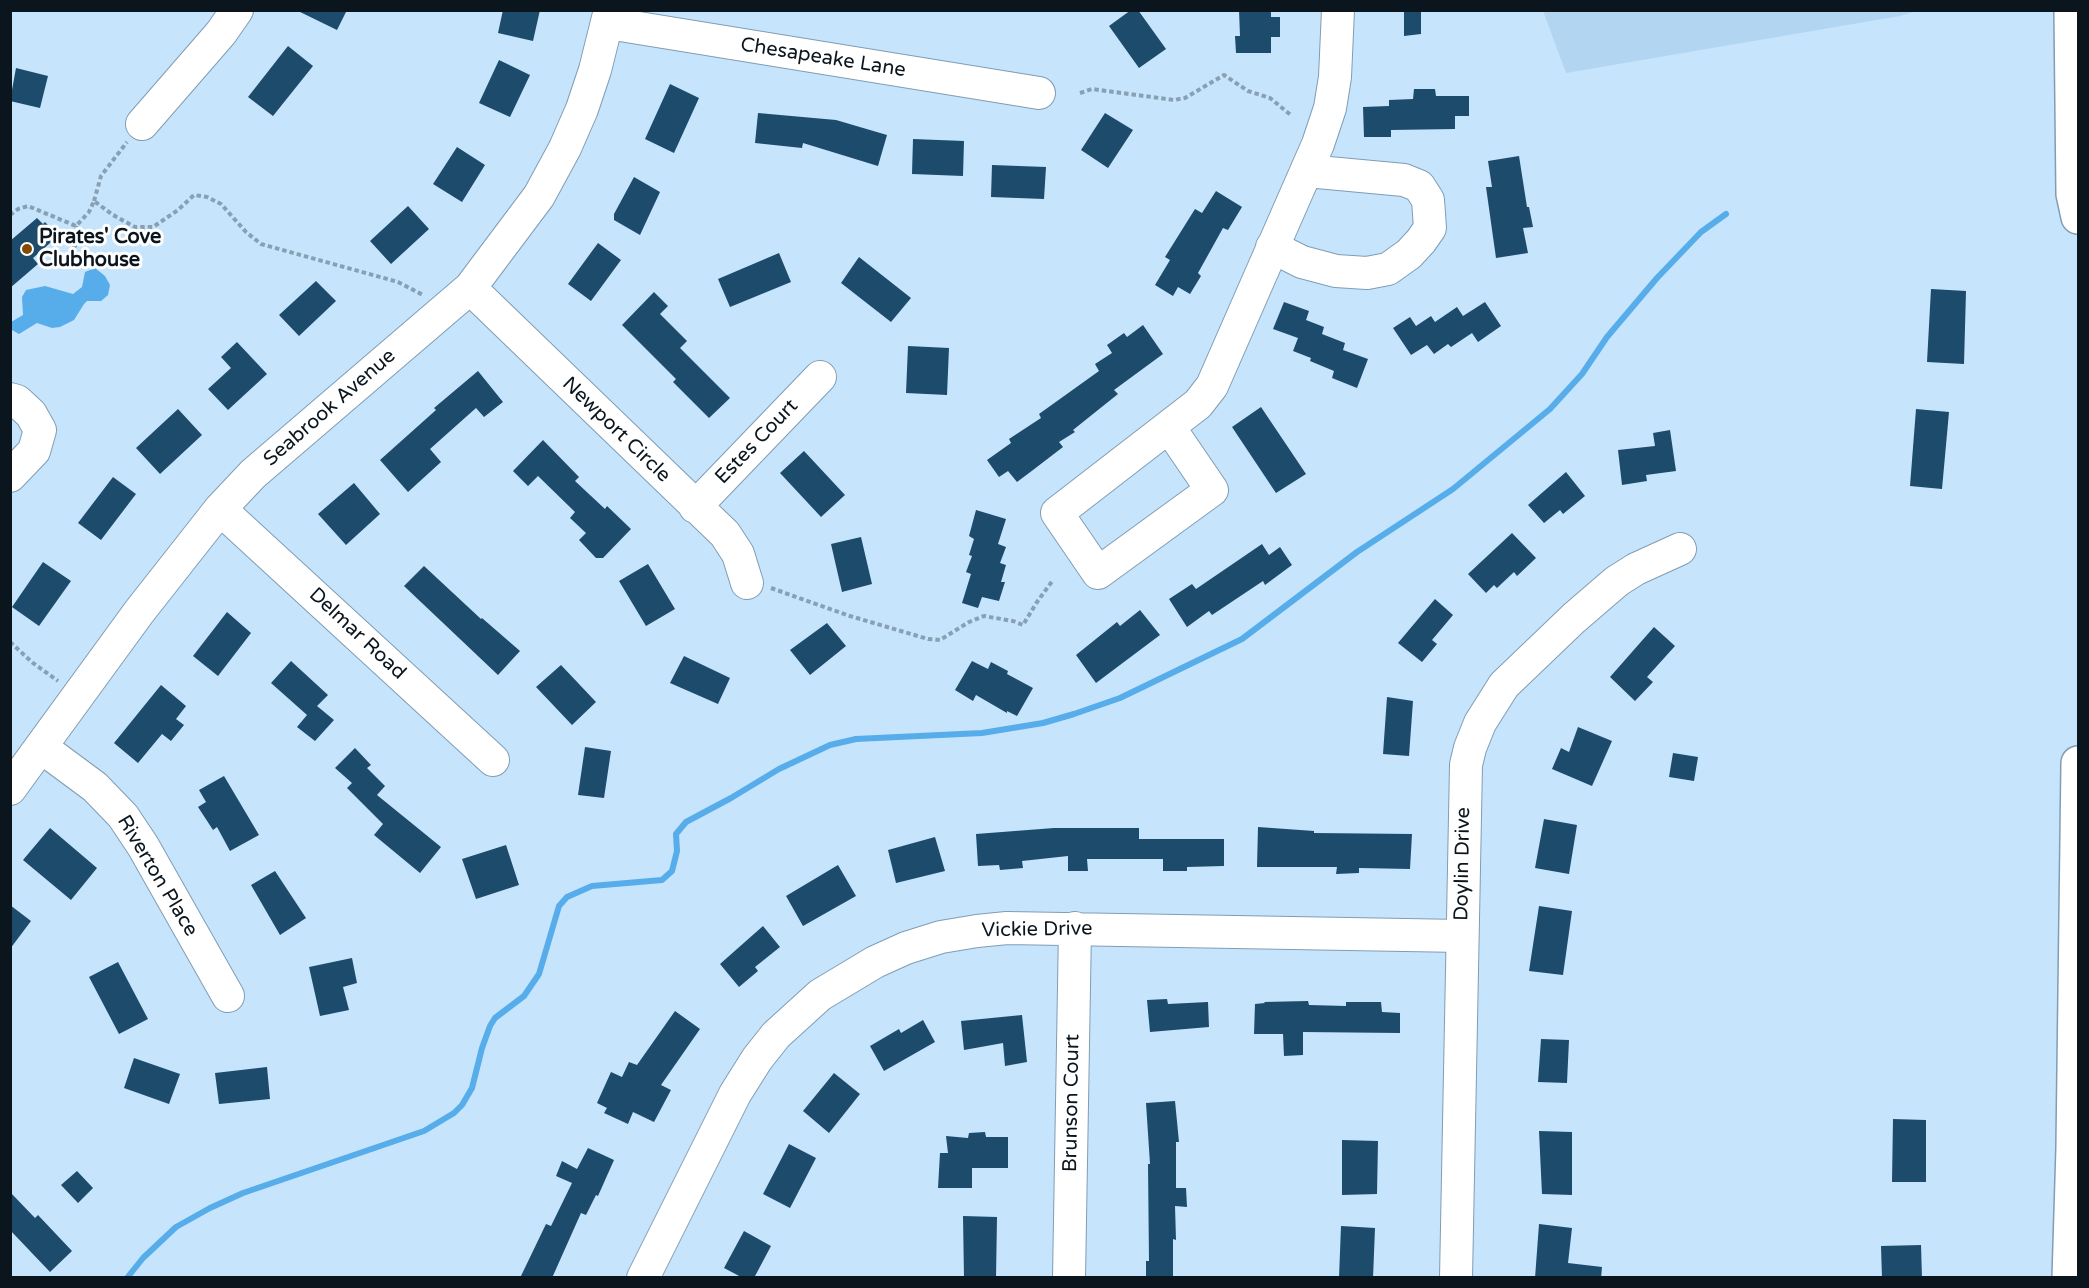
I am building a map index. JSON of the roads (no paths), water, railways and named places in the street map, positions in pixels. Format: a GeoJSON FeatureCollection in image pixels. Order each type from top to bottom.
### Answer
{"type":"FeatureCollection","features":[{"type":"Feature","properties":{"kind":"main road"},"geometry":{"type":"LineString","coordinates":[[2072,10],[2073,194],[2079,217]]}},
{"type":"Feature","properties":{"kind":"main road"},"geometry":{"type":"LineString","coordinates":[[2073,1263],[2079,764]]}},
{"type":"Feature","properties":{"kind":"street"},"geometry":{"type":"LineString","coordinates":[[142,124],[237,10]]}},
{"type":"Feature","properties":{"kind":"street"},"geometry":{"type":"LineString","coordinates":[[1168,427],[1212,490],[1098,573],[1057,513],[1168,427],[1198,404],[1212,386],[1272,247],[1308,171],[1330,108],[1335,77],[1338,10]]}},
{"type":"Feature","properties":{"kind":"street","name":"Chesapeake Lane"},"geometry":{"type":"LineString","coordinates":[[609,17],[1039,93]]}},
{"type":"Feature","properties":{"kind":"street","name":"Seabrook Avenue"},"geometry":{"type":"LineString","coordinates":[[10,789],[139,612],[220,508],[253,474],[470,288],[515,230],[552,173],[582,109],[609,17]]}},
{"type":"Feature","properties":{"kind":"street"},"geometry":{"type":"LineString","coordinates":[[1272,247],[1302,262],[1336,271],[1367,273],[1388,269],[1409,254],[1430,228],[1428,200],[1419,186],[1404,180],[1308,171]]}},
{"type":"Feature","properties":{"kind":"street","name":"Newport Circle"},"geometry":{"type":"LineString","coordinates":[[470,288],[725,534],[738,554],[747,583]]}},
{"type":"Feature","properties":{"kind":"street","name":"Estes Court"},"geometry":{"type":"LineString","coordinates":[[695,507],[820,377]]}},
{"type":"Feature","properties":{"kind":"street"},"geometry":{"type":"LineString","coordinates":[[10,399],[17,401],[31,414],[40,429],[34,451],[10,476]]}},
{"type":"Feature","properties":{"kind":"street","name":"Delmar Road"},"geometry":{"type":"LineString","coordinates":[[220,508],[493,760]]}},
{"type":"Feature","properties":{"kind":"street","name":"Doylin Drive"},"geometry":{"type":"LineString","coordinates":[[1456,1278],[1466,765],[1480,723],[1504,685],[1617,580],[1636,568],[1680,549]]}},
{"type":"Feature","properties":{"kind":"street","name":"Riverton Place"},"geometry":{"type":"LineString","coordinates":[[41,747],[95,787],[123,816],[143,846],[228,996]]}},
{"type":"Feature","properties":{"kind":"street","name":"Vickie Drive"},"geometry":{"type":"LineString","coordinates":[[644,1278],[740,1085],[776,1035],[820,995],[875,962],[906,948],[941,937],[1006,928],[1462,936]]}},
{"type":"Feature","properties":{"kind":"street","name":"Brunson Court"},"geometry":{"type":"LineString","coordinates":[[1069,1278],[1076,928]]}},
{"type":"Feature","properties":{"kind":"water"},"geometry":{"type":"Polygon","coordinates":[[[95,268],[105,276],[110,285],[108,295],[101,301],[87,301],[74,320],[60,327],[52,328],[37,323],[19,334],[12,330],[11,322],[23,315],[22,297],[26,290],[45,286],[73,294],[82,287],[85,272],[95,268]]]}},
{"type":"Feature","properties":{"kind":"waterway"},"geometry":{"type":"LineString","coordinates":[[127,1278],[143,1258],[176,1227],[210,1208],[243,1193],[424,1131],[454,1113],[462,1105],[472,1088],[490,1026],[495,1018],[524,996],[539,974],[559,906],[567,897],[592,886],[662,880],[672,871],[677,851],[676,834],[686,822],[779,769],[830,745],[856,739],[982,733],[1043,723],[1120,698],[1242,639],[1357,552],[1453,489],[1550,409],[1582,374],[1607,337],[1657,278],[1701,232],[1726,214]]}},
{"type":"Feature","properties":{"kind":"place","name":"Pirates' Cove Clubhouse"},"geometry":{"type":"Point","coordinates":[27,249]}}]}
